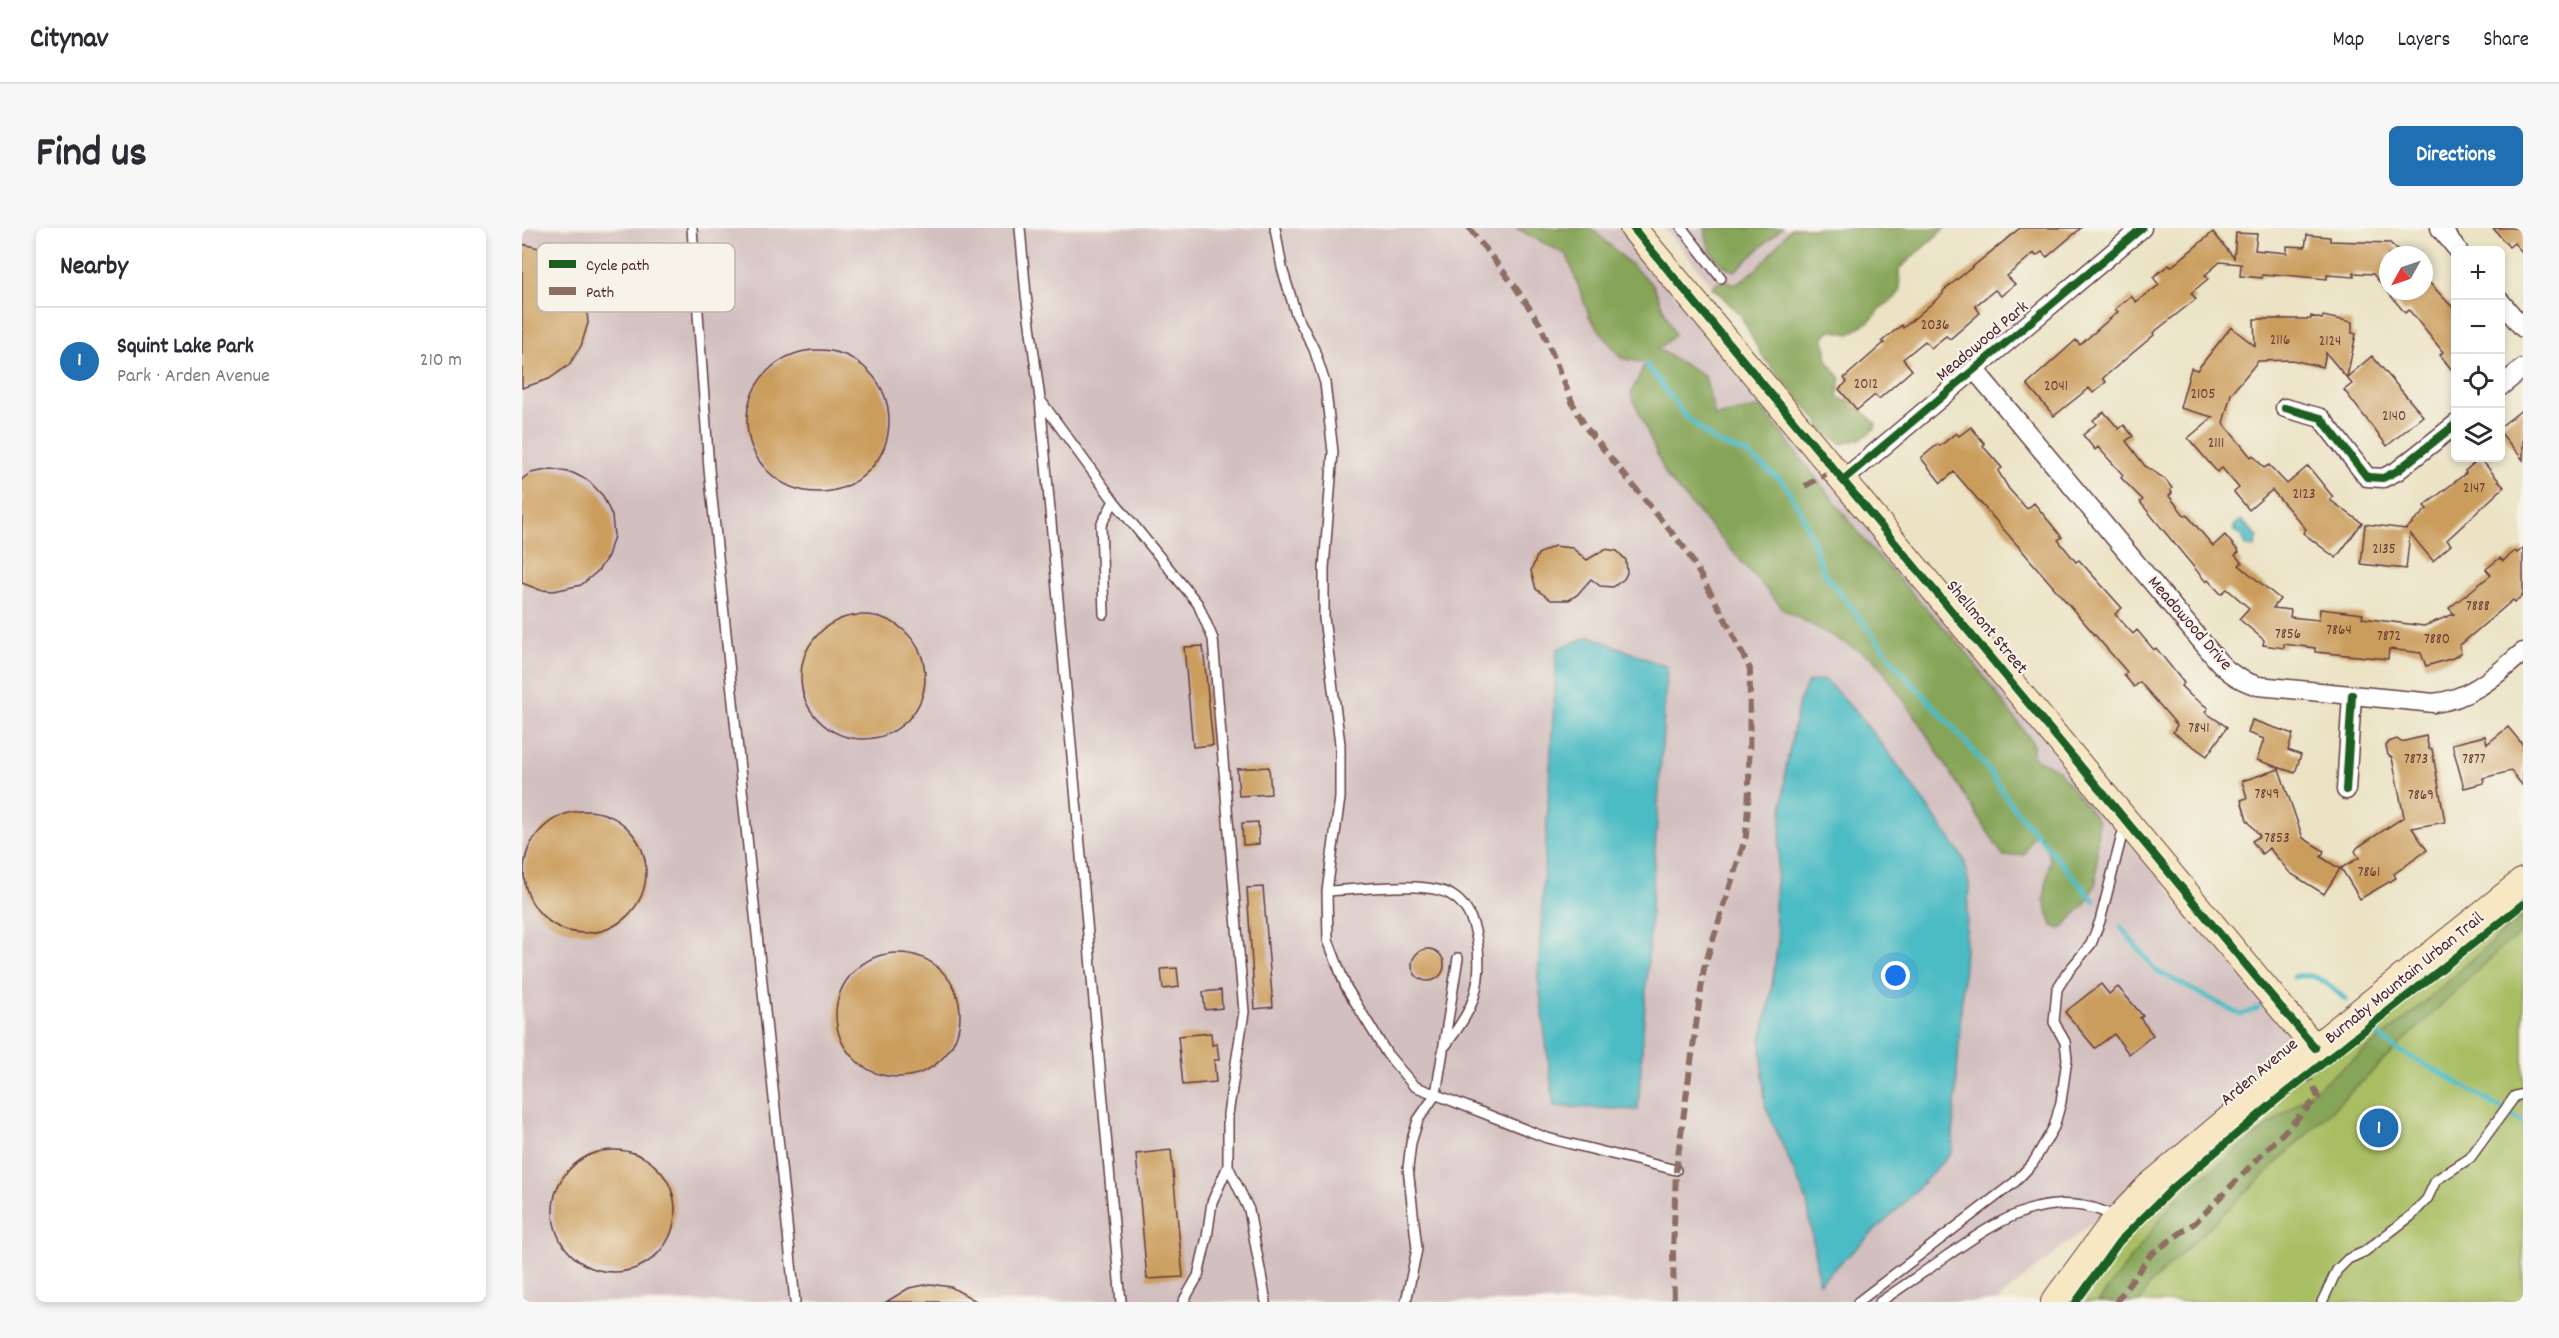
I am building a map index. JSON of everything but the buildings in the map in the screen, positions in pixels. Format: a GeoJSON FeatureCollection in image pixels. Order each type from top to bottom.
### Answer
{"type":"FeatureCollection","features":[{"type":"Feature","properties":{"kind":"street","name":"Shellmont Street"},"geometry":{"type":"LineString","coordinates":[[1633,228],[2315,1048]]}},
{"type":"Feature","properties":{"kind":"street","name":"Meadowood Park"},"geometry":{"type":"LineString","coordinates":[[1843,480],[2142,228]]}},
{"type":"Feature","properties":{"kind":"street"},"geometry":{"type":"LineString","coordinates":[[2440,228],[2455,246]]}},
{"type":"Feature","properties":{"kind":"street"},"geometry":{"type":"LineString","coordinates":[[2505,307],[2523,328]]}},
{"type":"Feature","properties":{"kind":"street"},"geometry":{"type":"LineString","coordinates":[[2505,383],[2523,368]]}},
{"type":"Feature","properties":{"kind":"street","name":"Meadowood Drive"},"geometry":{"type":"LineString","coordinates":[[1974,369],[2226,670],[2245,682],[2258,686],[2434,703],[2453,700],[2479,688],[2521,657]]}},
{"type":"Feature","properties":{"kind":"street"},"geometry":{"type":"LineString","coordinates":[[2284,408],[2321,418],[2367,477],[2383,478],[2397,471],[2451,428]]}},
{"type":"Feature","properties":{"kind":"street"},"geometry":{"type":"LineString","coordinates":[[2346,790],[2352,695]]}},
{"type":"Feature","properties":{"kind":"street","name":"Arden Avenue"},"geometry":{"type":"LineString","coordinates":[[2054,1302],[2112,1224],[2148,1187],[2315,1048],[2523,881]]}},
{"type":"Feature","properties":{"kind":"lane"},"geometry":{"type":"LineString","coordinates":[[692,228],[693,243]]}},
{"type":"Feature","properties":{"kind":"lane"},"geometry":{"type":"LineString","coordinates":[[1020,228],[1026,295],[1040,399],[1121,1302]]}},
{"type":"Feature","properties":{"kind":"lane"},"geometry":{"type":"LineString","coordinates":[[1275,228],[1282,268],[1296,314],[1314,349],[1324,383],[1333,452],[1324,568],[1324,618],[1340,744],[1340,798],[1327,891],[1328,940],[1346,987],[1387,1053],[1414,1086],[1547,1138],[1676,1170]]}},
{"type":"Feature","properties":{"kind":"lane"},"geometry":{"type":"LineString","coordinates":[[1682,228],[1721,278]]}},
{"type":"Feature","properties":{"kind":"lane"},"geometry":{"type":"LineString","coordinates":[[698,312],[709,469],[795,1302]]}},
{"type":"Feature","properties":{"kind":"lane"},"geometry":{"type":"LineString","coordinates":[[1040,399],[1114,501],[1198,604],[1213,639],[1244,1012],[1228,1114],[1228,1166],[1212,1202],[1208,1237],[1198,1276],[1183,1302]]}},
{"type":"Feature","properties":{"kind":"lane"},"geometry":{"type":"LineString","coordinates":[[1104,614],[1101,525],[1114,501]]}},
{"type":"Feature","properties":{"kind":"lane"},"geometry":{"type":"LineString","coordinates":[[1858,1302],[2015,1182],[2033,1163],[2045,1144],[2054,1127],[2061,1102],[2067,1059],[2066,1042],[2055,1022],[2057,989],[2091,944],[2100,921],[2122,835],[2131,826]]}},
{"type":"Feature","properties":{"kind":"lane"},"geometry":{"type":"LineString","coordinates":[[1327,891],[1426,887],[1452,895],[1464,907],[1472,922],[1478,945],[1479,970],[1475,994],[1464,1020],[1444,1047]]}},
{"type":"Feature","properties":{"kind":"lane"},"geometry":{"type":"LineString","coordinates":[[1406,1302],[1417,1249],[1408,1168],[1411,1143],[1418,1120],[1436,1094],[1458,958]]}},
{"type":"Feature","properties":{"kind":"lane"},"geometry":{"type":"LineString","coordinates":[[2322,1302],[2337,1270],[2348,1259],[2364,1252],[2411,1216],[2427,1199],[2436,1180],[2470,1158],[2494,1124],[2519,1095]]}},
{"type":"Feature","properties":{"kind":"lane"},"geometry":{"type":"LineString","coordinates":[[1228,1166],[1249,1210],[1266,1302]]}},
{"type":"Feature","properties":{"kind":"lane"},"geometry":{"type":"LineString","coordinates":[[1880,1302],[1994,1225],[2027,1209],[2055,1204],[2074,1204],[2099,1209],[2112,1224]]}},
{"type":"Feature","properties":{"kind":"shaded area"},"geometry":{"type":"Polygon","coordinates":[[[522,228],[1620,228],[2291,1036],[2292,1053],[2284,1064],[1996,1302],[522,1302],[522,228]]]}},
{"type":"Feature","properties":{"kind":"shaded area"},"geometry":{"type":"Polygon","coordinates":[[[1664,228],[1842,228],[1738,316],[1664,228]]]}},
{"type":"Feature","properties":{"kind":"green space"},"geometry":{"type":"Polygon","coordinates":[[[1516,228],[1591,228],[1653,285],[1675,335],[1658,349],[1705,377],[1715,416],[1761,407],[1872,550],[1964,649],[2033,743],[2033,757],[2059,771],[2098,821],[2096,883],[2085,904],[2061,929],[2052,926],[2044,900],[2050,859],[2041,835],[2032,837],[2024,855],[2003,856],[1918,721],[1875,659],[1784,610],[1667,477],[1631,394],[1645,363],[1621,358],[1590,318],[1567,255],[1516,228]]]}},
{"type":"Feature","properties":{"kind":"green space"},"geometry":{"type":"Polygon","coordinates":[[[1705,228],[1782,228],[1735,271],[1722,264],[1713,255],[1705,228]]]}},
{"type":"Feature","properties":{"kind":"green space"},"geometry":{"type":"Polygon","coordinates":[[[1791,228],[1945,228],[1899,269],[1900,291],[1871,320],[1850,334],[1830,330],[1824,337],[1827,360],[1841,379],[1837,397],[1857,405],[1876,424],[1875,428],[1863,438],[1842,444],[1820,429],[1818,421],[1762,356],[1740,314],[1712,287],[1723,281],[1734,284],[1743,280],[1766,260],[1791,228]]]}},
{"type":"Feature","properties":{"kind":"green space"},"geometry":{"type":"Polygon","coordinates":[[[2523,894],[2523,1302],[2065,1302],[2082,1276],[2165,1186],[2523,894]]]}},
{"type":"Feature","properties":{"kind":"green space"},"geometry":{"type":"Polygon","coordinates":[[[2523,914],[2523,932],[2501,948],[2149,1285],[2140,1302],[2098,1302],[2178,1196],[2409,1016],[2523,914]]]}},
{"type":"Feature","properties":{"kind":"water"},"geometry":{"type":"Polygon","coordinates":[[[2241,520],[2258,537],[2254,548],[2246,547],[2241,535],[2234,531],[2234,526],[2241,520]]]}},
{"type":"Feature","properties":{"kind":"water"},"geometry":{"type":"Polygon","coordinates":[[[1590,636],[1667,667],[1638,1110],[1554,1106],[1538,976],[1557,649],[1590,636]]]}},
{"type":"Feature","properties":{"kind":"water"},"geometry":{"type":"Polygon","coordinates":[[[1825,680],[1863,721],[1915,789],[1964,859],[1969,885],[1952,1152],[1900,1207],[1819,1283],[1807,1201],[1765,1105],[1761,1042],[1770,1000],[1778,941],[1774,906],[1786,768],[1799,702],[1808,682],[1825,680]]]}},
{"type":"Feature","properties":{"kind":"waterway"},"geometry":{"type":"LineString","coordinates":[[1646,364],[1685,416],[1717,443],[1746,453],[1783,482],[1802,513],[1823,571],[1900,670],[1984,764],[2013,807],[2094,901]]}},
{"type":"Feature","properties":{"kind":"waterway"},"geometry":{"type":"LineString","coordinates":[[2121,927],[2155,970],[2241,1015],[2258,1008]]}},
{"type":"Feature","properties":{"kind":"waterway"},"geometry":{"type":"LineString","coordinates":[[2294,977],[2317,978],[2346,1000]]}},
{"type":"Feature","properties":{"kind":"waterway"},"geometry":{"type":"LineString","coordinates":[[2377,1034],[2394,1048],[2447,1076],[2523,1122]]}},
{"type":"Feature","properties":{"kind":"marked path"},"geometry":{"type":"LineString","coordinates":[[1469,228],[1514,285],[1540,324],[1573,404],[1587,429],[1686,550],[1722,613],[1750,669],[1749,790],[1746,836],[1704,968],[1676,1170],[1674,1302]]}},
{"type":"Feature","properties":{"kind":"marked path"},"geometry":{"type":"LineString","coordinates":[[1805,486],[1826,474]]}},
{"type":"Feature","properties":{"kind":"marked path"},"geometry":{"type":"LineString","coordinates":[[2116,1302],[2151,1254],[2196,1222],[2318,1097],[2306,1071]]}},
{"type":"Feature","properties":{"kind":"cycle path"},"geometry":{"type":"LineString","coordinates":[[1633,228],[2315,1048]]}},
{"type":"Feature","properties":{"kind":"cycle path"},"geometry":{"type":"LineString","coordinates":[[1843,480],[2142,228]]}},
{"type":"Feature","properties":{"kind":"cycle path"},"geometry":{"type":"LineString","coordinates":[[2285,408],[2321,418],[2367,477],[2383,478],[2397,471],[2451,428]]}},
{"type":"Feature","properties":{"kind":"cycle path"},"geometry":{"type":"LineString","coordinates":[[2346,790],[2352,695]]}},
{"type":"Feature","properties":{"kind":"cycle path","name":"Burnaby Mountain Urban Trail"},"geometry":{"type":"LineString","coordinates":[[2076,1302],[2119,1242],[2173,1188],[2279,1098],[2523,904]]}},
{"type":"Feature","properties":{"kind":"place","name":"Squint Lake Park"},"geometry":{"type":"Point","coordinates":[2379,1128]}}]}
